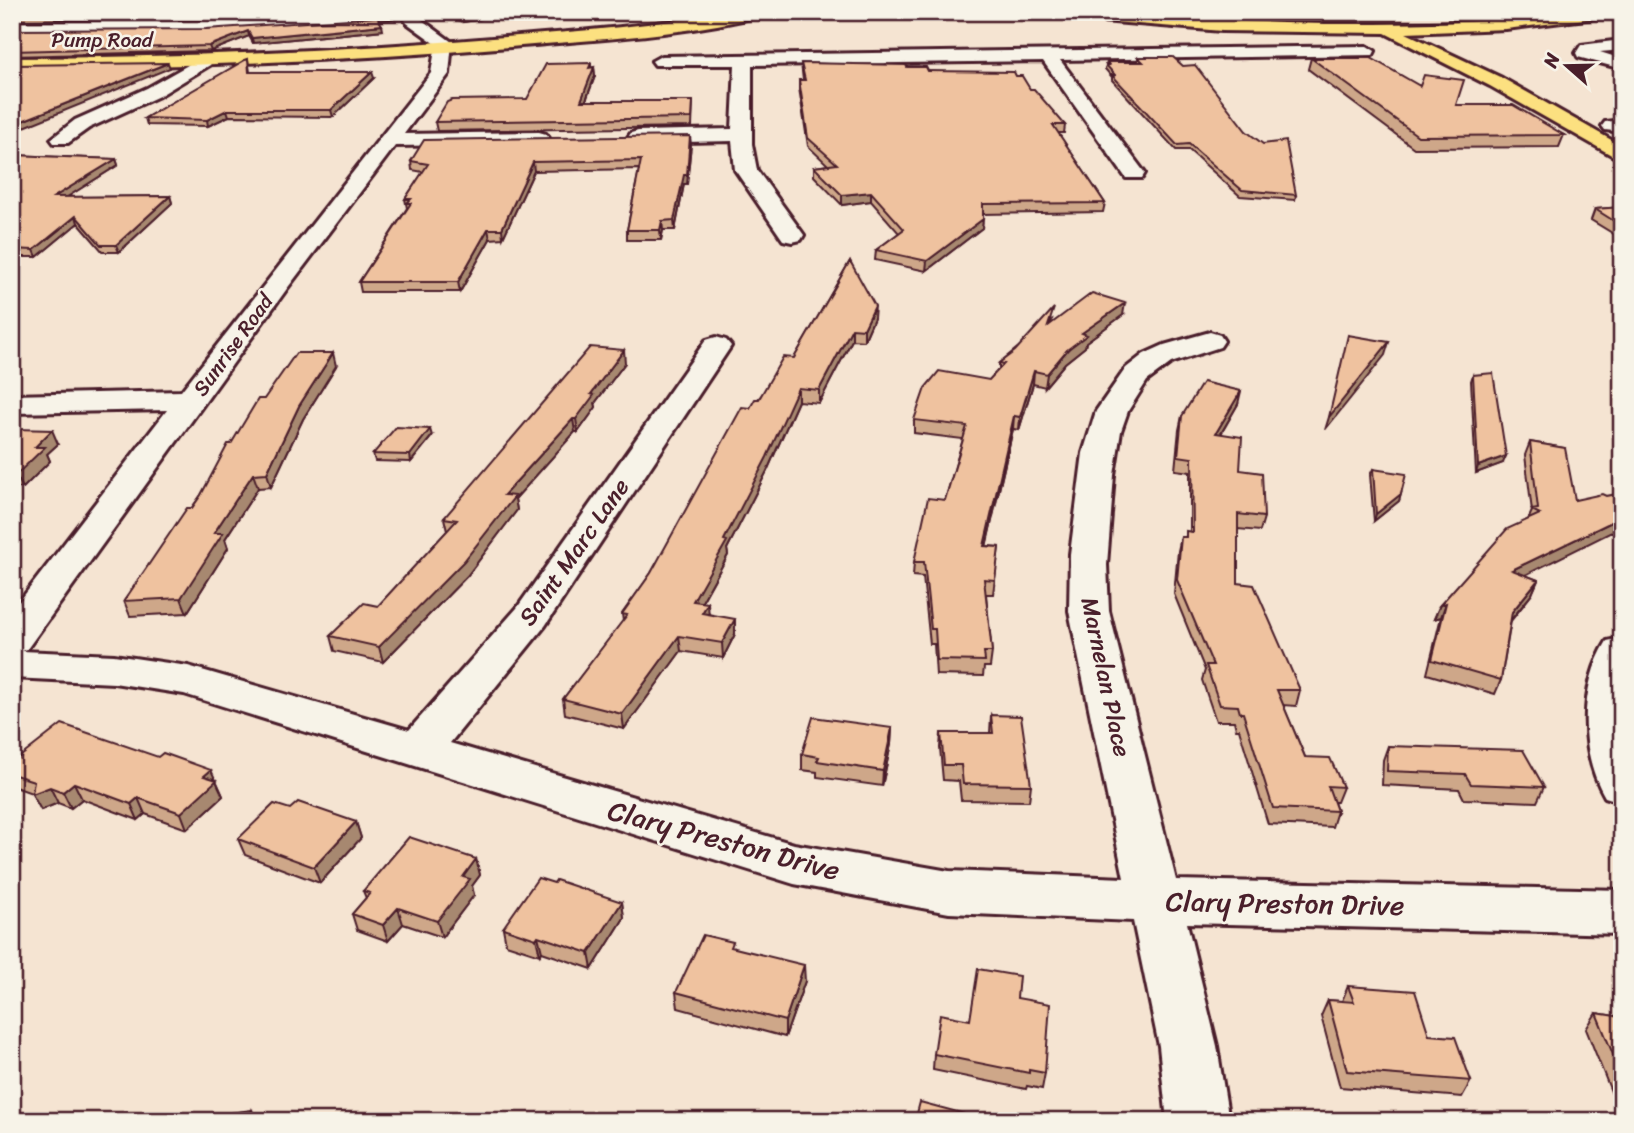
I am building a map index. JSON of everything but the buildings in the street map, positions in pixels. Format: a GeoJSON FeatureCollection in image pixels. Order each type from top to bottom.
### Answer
{"type":"FeatureCollection","features":[{"type":"Feature","properties":{"kind":"main road","name":"Pump Road"},"geometry":{"type":"LineString","coordinates":[[612,32],[720,12]]}},
{"type":"Feature","properties":{"kind":"main road","name":"Pump Road"},"geometry":{"type":"LineString","coordinates":[[12,63],[204,61],[444,48],[657,30],[758,12]]}},
{"type":"Feature","properties":{"kind":"main road"},"geometry":{"type":"LineString","coordinates":[[1042,12],[1203,25],[1418,36],[1610,12]]}},
{"type":"Feature","properties":{"kind":"main road"},"geometry":{"type":"LineString","coordinates":[[1124,12],[1250,19],[1369,16]]}},
{"type":"Feature","properties":{"kind":"main road"},"geometry":{"type":"LineString","coordinates":[[1250,19],[1296,12]]}},
{"type":"Feature","properties":{"kind":"main road"},"geometry":{"type":"LineString","coordinates":[[1341,12],[1369,16],[1506,67]]}},
{"type":"Feature","properties":{"kind":"main road"},"geometry":{"type":"LineString","coordinates":[[1277,28],[1389,24],[1527,12]]}},
{"type":"Feature","properties":{"kind":"main road"},"geometry":{"type":"LineString","coordinates":[[1418,36],[1622,155]]}},
{"type":"Feature","properties":{"kind":"street"},"geometry":{"type":"LineString","coordinates":[[12,27],[207,26],[407,12],[412,20],[444,42],[444,48]]}},
{"type":"Feature","properties":{"kind":"street"},"geometry":{"type":"LineString","coordinates":[[1203,25],[1207,33],[1260,53]]}},
{"type":"Feature","properties":{"kind":"street"},"geometry":{"type":"LineString","coordinates":[[1622,46],[1587,49],[1584,53],[1622,64]]}},
{"type":"Feature","properties":{"kind":"street","name":"Sunrise Road"},"geometry":{"type":"LineString","coordinates":[[12,640],[387,140],[440,74],[444,48]]}},
{"type":"Feature","properties":{"kind":"street"},"geometry":{"type":"LineString","coordinates":[[661,61],[1367,51]]}},
{"type":"Feature","properties":{"kind":"street"},"geometry":{"type":"LineString","coordinates":[[1048,56],[1134,173]]}},
{"type":"Feature","properties":{"kind":"street"},"geometry":{"type":"LineString","coordinates":[[744,60],[742,135],[746,170],[792,235]]}},
{"type":"Feature","properties":{"kind":"street"},"geometry":{"type":"LineString","coordinates":[[61,139],[82,124],[153,92],[204,61]]}},
{"type":"Feature","properties":{"kind":"street"},"geometry":{"type":"LineString","coordinates":[[618,137],[742,135]]}},
{"type":"Feature","properties":{"kind":"street"},"geometry":{"type":"LineString","coordinates":[[387,140],[557,138]]}},
{"type":"Feature","properties":{"kind":"street","name":"Marnelan Place"},"geometry":{"type":"LineString","coordinates":[[1198,1121],[1188,1046],[1089,611],[1086,580],[1097,458],[1102,436],[1115,404],[1144,368],[1157,358],[1210,341]]}},
{"type":"Feature","properties":{"kind":"street","name":"Saint Marc Lane"},"geometry":{"type":"LineString","coordinates":[[419,749],[531,617],[716,346]]}},
{"type":"Feature","properties":{"kind":"street"},"geometry":{"type":"LineString","coordinates":[[12,404],[192,400]]}},
{"type":"Feature","properties":{"kind":"street"},"geometry":{"type":"LineString","coordinates":[[1622,652],[1610,687],[1608,707],[1611,745],[1622,785]]}},
{"type":"Feature","properties":{"kind":"street","name":"Clary Preston Drive"},"geometry":{"type":"LineString","coordinates":[[12,664],[114,669],[188,680],[794,864],[949,892],[1156,901],[1622,912]]}}]}
